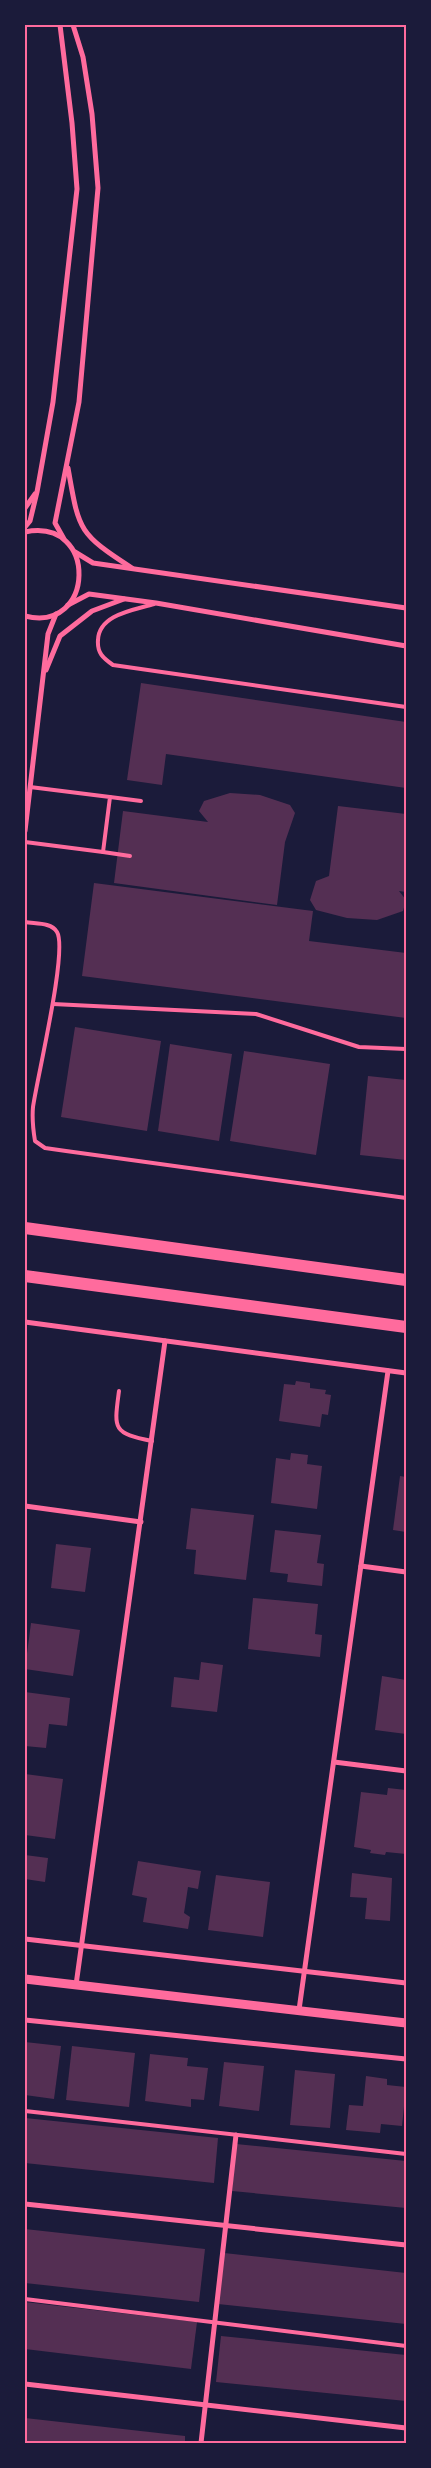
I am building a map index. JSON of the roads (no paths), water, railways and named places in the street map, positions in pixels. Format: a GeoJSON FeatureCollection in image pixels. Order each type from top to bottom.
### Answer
{"type":"FeatureCollection","features":[{"type":"Feature","properties":{"kind":"main road"},"geometry":{"type":"LineString","coordinates":[[26,1227],[406,1280]]}},
{"type":"Feature","properties":{"kind":"main road"},"geometry":{"type":"LineString","coordinates":[[25,1276],[406,1327]]}},
{"type":"Feature","properties":{"kind":"street"},"geometry":{"type":"LineString","coordinates":[[25,527],[30,521],[37,492],[53,402],[77,189],[72,123],[60,25]]}},
{"type":"Feature","properties":{"kind":"street"},"geometry":{"type":"LineString","coordinates":[[73,25],[83,57],[90,104],[98,188],[79,402],[55,523],[64,539],[75,552],[93,563],[406,608]]}},
{"type":"Feature","properties":{"kind":"street"},"geometry":{"type":"LineString","coordinates":[[67,465],[80,526],[91,540],[134,569]]}},
{"type":"Feature","properties":{"kind":"street"},"geometry":{"type":"LineString","coordinates":[[25,508],[37,492]]}},
{"type":"Feature","properties":{"kind":"street"},"geometry":{"type":"LineString","coordinates":[[25,532],[35,530],[50,532],[64,539]]}},
{"type":"Feature","properties":{"kind":"street"},"geometry":{"type":"LineString","coordinates":[[68,605],[76,594],[80,580],[80,566],[75,552]]}},
{"type":"Feature","properties":{"kind":"street"},"geometry":{"type":"LineString","coordinates":[[25,616],[42,618],[56,614],[89,594],[156,603],[406,646]]}},
{"type":"Feature","properties":{"kind":"street"},"geometry":{"type":"LineString","coordinates":[[44,676],[60,636],[92,611],[124,599]]}},
{"type":"Feature","properties":{"kind":"street"},"geometry":{"type":"LineString","coordinates":[[25,831],[48,634],[56,614]]}},
{"type":"Feature","properties":{"kind":"street"},"geometry":{"type":"LineString","coordinates":[[25,1322],[406,1373]]}},
{"type":"Feature","properties":{"kind":"street"},"geometry":{"type":"LineString","coordinates":[[76,1985],[166,1341]]}},
{"type":"Feature","properties":{"kind":"street"},"geometry":{"type":"LineString","coordinates":[[299,2010],[388,1371]]}},
{"type":"Feature","properties":{"kind":"street"},"geometry":{"type":"LineString","coordinates":[[25,1506],[140,1522]]}},
{"type":"Feature","properties":{"kind":"street"},"geometry":{"type":"LineString","coordinates":[[361,1566],[406,1572]]}},
{"type":"Feature","properties":{"kind":"street"},"geometry":{"type":"LineString","coordinates":[[334,1762],[406,1771]]}},
{"type":"Feature","properties":{"kind":"street"},"geometry":{"type":"LineString","coordinates":[[25,1940],[406,1983]]}},
{"type":"Feature","properties":{"kind":"street"},"geometry":{"type":"LineString","coordinates":[[25,1979],[406,2023]]}},
{"type":"Feature","properties":{"kind":"street"},"geometry":{"type":"LineString","coordinates":[[25,2020],[406,2060]]}},
{"type":"Feature","properties":{"kind":"street"},"geometry":{"type":"LineString","coordinates":[[201,2443],[236,2135]]}},
{"type":"Feature","properties":{"kind":"street"},"geometry":{"type":"LineString","coordinates":[[25,2204],[406,2245]]}},
{"type":"Feature","properties":{"kind":"street"},"geometry":{"type":"LineString","coordinates":[[25,2384],[406,2428]]}},
{"type":"Feature","properties":{"kind":"lane"},"geometry":{"type":"LineString","coordinates":[[156,603],[112,618],[103,624],[98,636],[98,648],[103,658],[113,665],[406,707]]}},
{"type":"Feature","properties":{"kind":"lane"},"geometry":{"type":"LineString","coordinates":[[30,787],[142,802]]}},
{"type":"Feature","properties":{"kind":"lane"},"geometry":{"type":"LineString","coordinates":[[103,852],[110,797]]}},
{"type":"Feature","properties":{"kind":"lane"},"geometry":{"type":"LineString","coordinates":[[25,842],[130,856]]}},
{"type":"Feature","properties":{"kind":"lane"},"geometry":{"type":"LineString","coordinates":[[25,922],[52,927],[58,935],[53,1004],[33,1106],[35,1141],[45,1148],[406,1198]]}},
{"type":"Feature","properties":{"kind":"lane"},"geometry":{"type":"LineString","coordinates":[[53,1004],[256,1014],[360,1047],[406,1049]]}},
{"type":"Feature","properties":{"kind":"lane"},"geometry":{"type":"LineString","coordinates":[[119,1391],[115,1419],[118,1428],[126,1436],[152,1441]]}},
{"type":"Feature","properties":{"kind":"lane"},"geometry":{"type":"LineString","coordinates":[[25,2111],[406,2154]]}},
{"type":"Feature","properties":{"kind":"lane"},"geometry":{"type":"LineString","coordinates":[[25,2299],[406,2346]]}}]}
